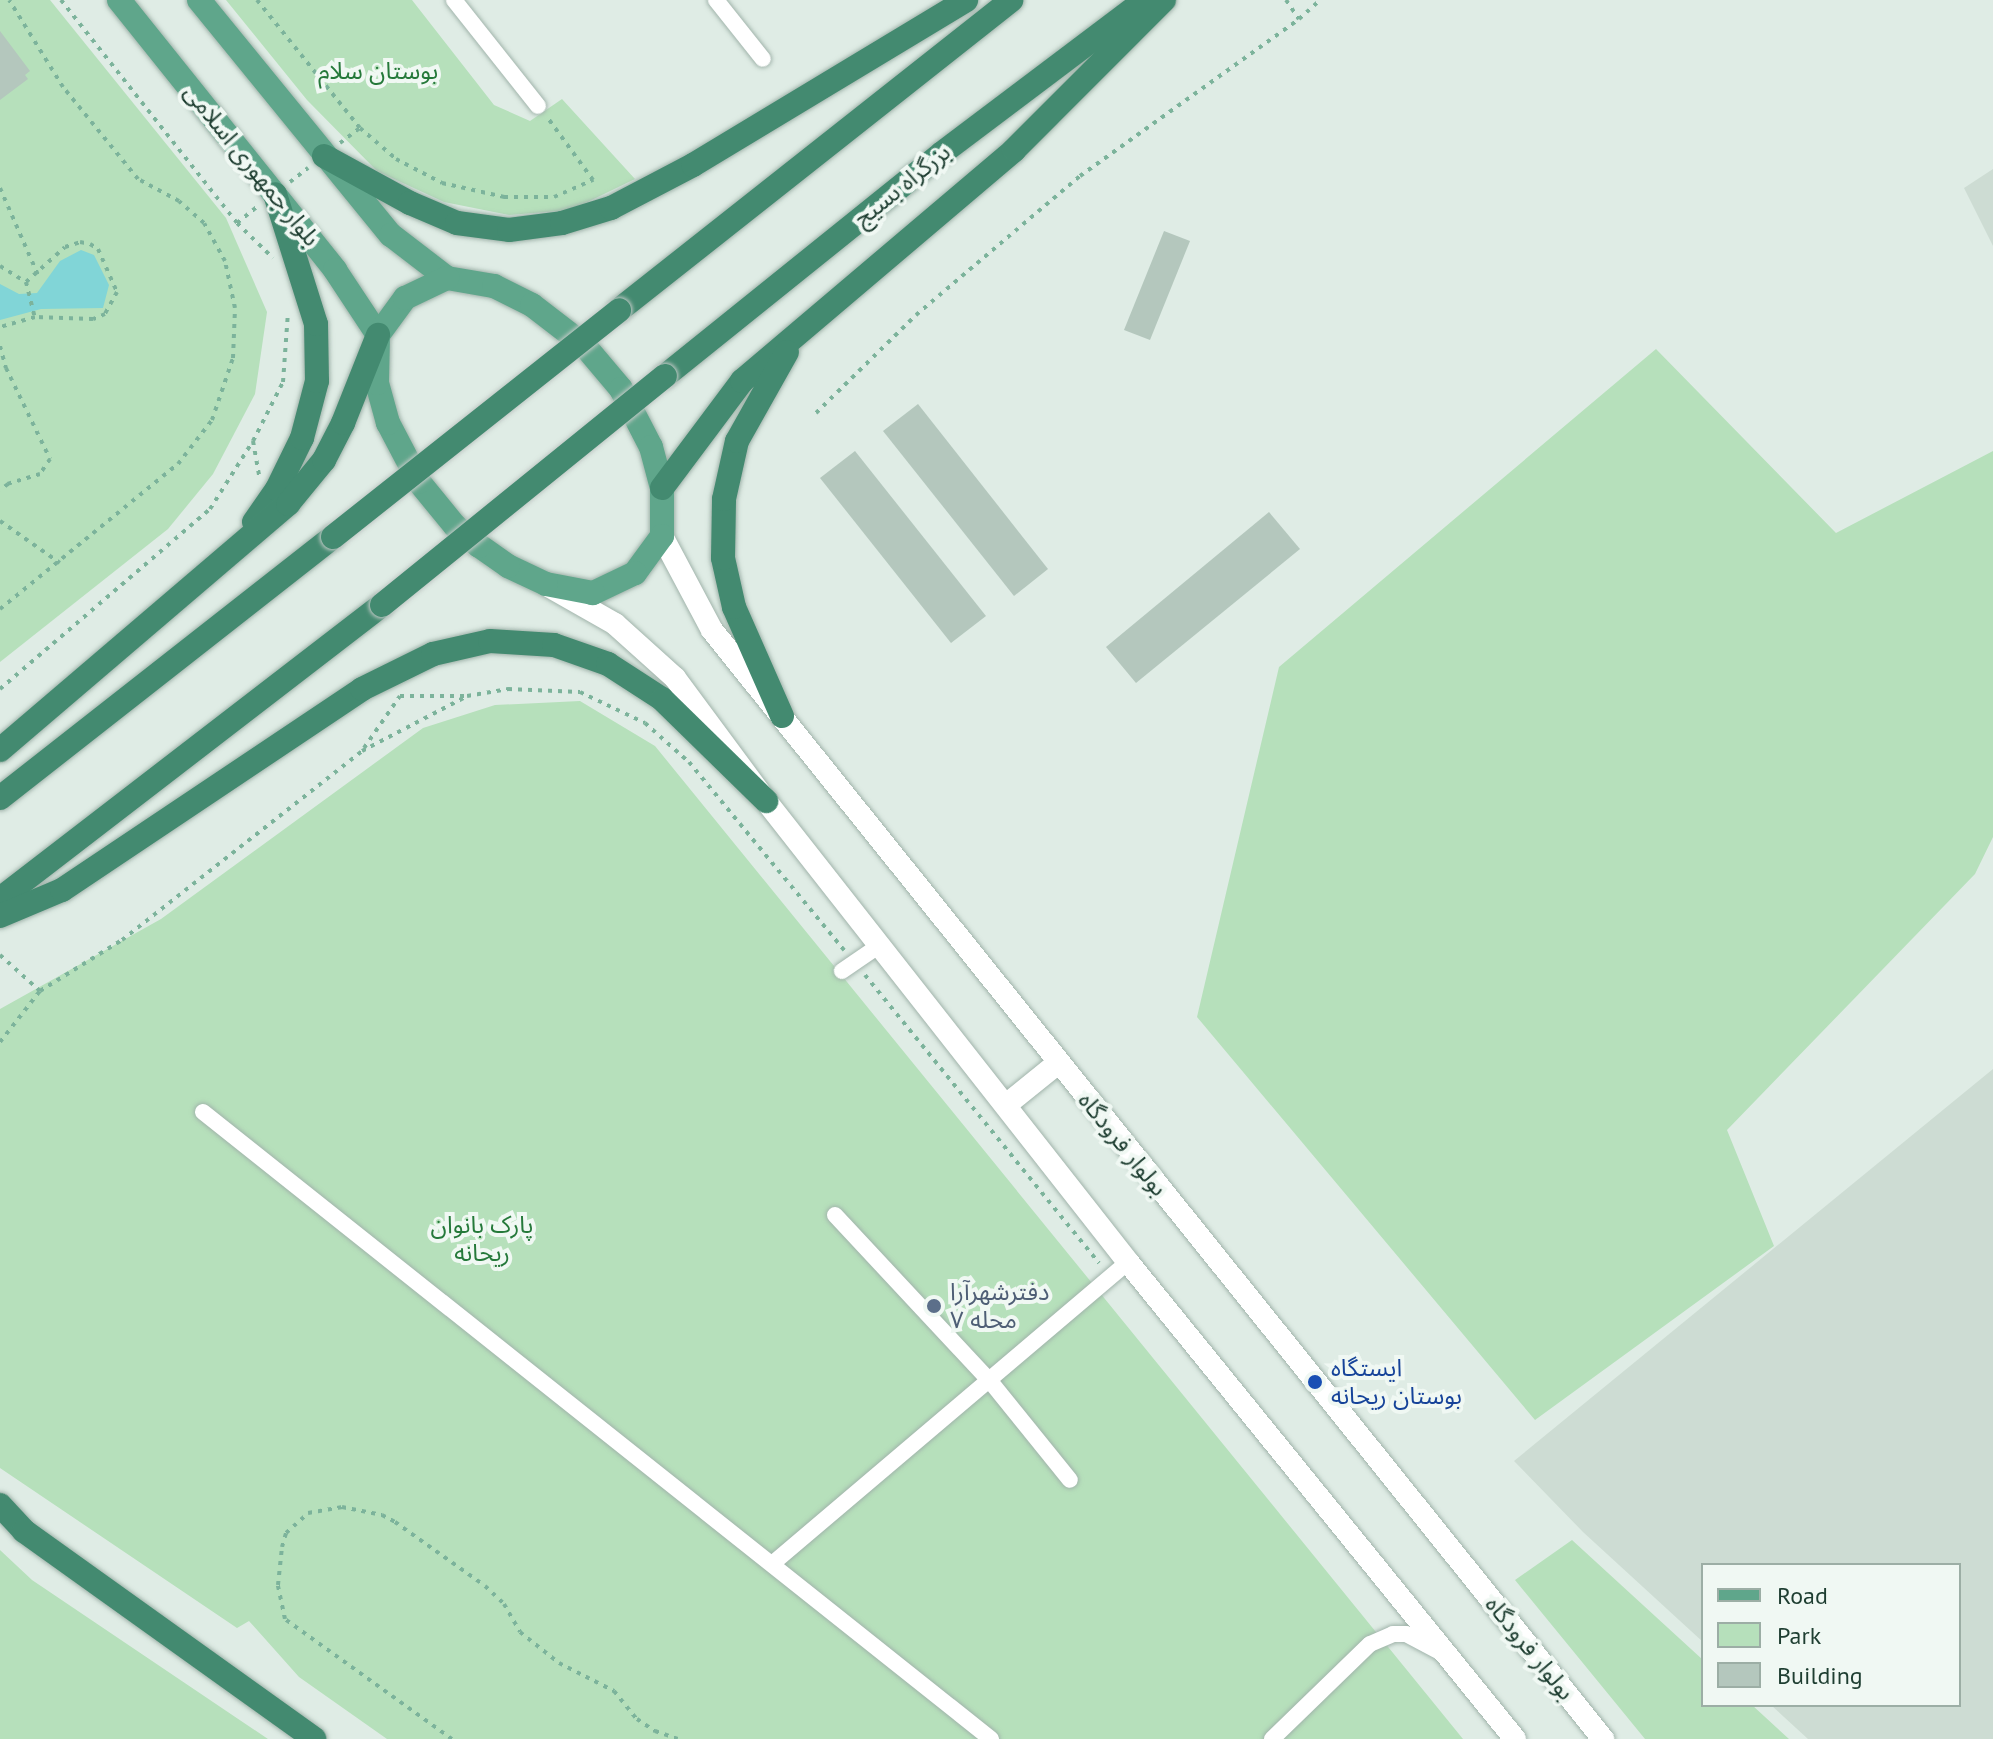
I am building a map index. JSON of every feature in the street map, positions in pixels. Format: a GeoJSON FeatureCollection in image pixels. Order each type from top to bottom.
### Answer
{"type":"FeatureCollection","features":[{"type":"Feature","properties":{"kind":"highway"},"geometry":{"type":"LineString","coordinates":[[324,156],[410,203],[457,223],[509,230],[562,223],[611,208],[693,165],[966,0]]}},
{"type":"Feature","properties":{"kind":"highway"},"geometry":{"type":"LineString","coordinates":[[0,798],[1011,0]]}},
{"type":"Feature","properties":{"kind":"highway","name":"بزرگراه بسیج"},"geometry":{"type":"LineString","coordinates":[[0,899],[382,605],[942,153],[1145,0]]}},
{"type":"Feature","properties":{"kind":"highway"},"geometry":{"type":"LineString","coordinates":[[662,488],[742,381],[1014,150],[1164,0]]}},
{"type":"Feature","properties":{"kind":"highway"},"geometry":{"type":"LineString","coordinates":[[236,547],[277,489],[302,438],[317,381],[316,324],[275,194]]}},
{"type":"Feature","properties":{"kind":"highway"},"geometry":{"type":"LineString","coordinates":[[782,716],[734,607],[723,558],[724,499],[737,441],[798,333]]}},
{"type":"Feature","properties":{"kind":"highway"},"geometry":{"type":"LineString","coordinates":[[0,750],[288,504],[324,460],[343,423],[378,335]]}},
{"type":"Feature","properties":{"kind":"highway"},"geometry":{"type":"LineString","coordinates":[[0,916],[62,890],[362,689],[433,654],[490,641],[554,645],[608,664],[662,699],[766,801]]}},
{"type":"Feature","properties":{"kind":"highway"},"geometry":{"type":"LineString","coordinates":[[0,1505],[24,1531],[314,1739]]}},
{"type":"Feature","properties":{"kind":"main road","name":"بلوار جمهوری اسلامی"},"geometry":{"type":"LineString","coordinates":[[119,0],[335,270],[378,335]]}},
{"type":"Feature","properties":{"kind":"main road"},"geometry":{"type":"LineString","coordinates":[[199,0],[391,235],[447,278],[494,286],[532,305],[584,345],[612,377],[636,416],[651,447],[662,488],[662,536],[635,573],[593,593],[546,584]]}},
{"type":"Feature","properties":{"kind":"main road"},"geometry":{"type":"LineString","coordinates":[[447,278],[405,298],[378,335],[377,383],[388,423],[419,482],[455,526],[479,546],[508,566],[615,624],[675,678],[766,801],[1128,1262],[1515,1739]]}},
{"type":"Feature","properties":{"kind":"main road","name":"بولوار فرودگاه"},"geometry":{"type":"LineString","coordinates":[[662,536],[712,630],[1603,1739]]}},
{"type":"Feature","properties":{"kind":"main road"},"geometry":{"type":"LineString","coordinates":[[1006,1105],[1058,1063]]}},
{"type":"Feature","properties":{"kind":"street"},"geometry":{"type":"LineString","coordinates":[[454,0],[538,106]]}},
{"type":"Feature","properties":{"kind":"street"},"geometry":{"type":"LineString","coordinates":[[716,0],[763,59]]}},
{"type":"Feature","properties":{"kind":"street"},"geometry":{"type":"LineString","coordinates":[[848,967],[880,945]]}},
{"type":"Feature","properties":{"kind":"street"},"geometry":{"type":"LineString","coordinates":[[203,1112],[991,1739]]}},
{"type":"Feature","properties":{"kind":"street"},"geometry":{"type":"LineString","coordinates":[[835,1215],[990,1381],[1070,1480]]}},
{"type":"Feature","properties":{"kind":"street"},"geometry":{"type":"LineString","coordinates":[[772,1564],[1128,1262]]}},
{"type":"Feature","properties":{"kind":"street"},"geometry":{"type":"LineString","coordinates":[[1272,1739],[1370,1644],[1393,1634],[1406,1634],[1447,1656]]}},
{"type":"Feature","properties":{"kind":"path"},"geometry":{"type":"LineString","coordinates":[[0,609],[178,464],[212,420],[233,358],[235,308],[225,261],[204,223],[179,201],[138,179],[63,87],[9,0]]}},
{"type":"Feature","properties":{"kind":"path"},"geometry":{"type":"LineString","coordinates":[[61,0],[237,223],[277,262]]}},
{"type":"Feature","properties":{"kind":"path"},"geometry":{"type":"LineString","coordinates":[[257,0],[360,128],[396,159],[442,183],[504,197],[554,197],[593,180],[538,106]]}},
{"type":"Feature","properties":{"kind":"path"},"geometry":{"type":"LineString","coordinates":[[1286,0],[1299,19]]}},
{"type":"Feature","properties":{"kind":"path"},"geometry":{"type":"LineString","coordinates":[[816,413],[916,315],[1080,176],[1299,19],[1320,0]]}},
{"type":"Feature","properties":{"kind":"path"},"geometry":{"type":"LineString","coordinates":[[237,223],[360,128]]}},
{"type":"Feature","properties":{"kind":"path"},"geometry":{"type":"LineString","coordinates":[[1,190],[38,275]]}},
{"type":"Feature","properties":{"kind":"path"},"geometry":{"type":"LineString","coordinates":[[0,327],[35,317],[93,319],[105,314],[117,292],[98,249],[80,242],[65,247],[38,275],[26,282]]}},
{"type":"Feature","properties":{"kind":"path"},"geometry":{"type":"LineString","coordinates":[[0,266],[26,282],[35,317]]}},
{"type":"Feature","properties":{"kind":"path"},"geometry":{"type":"LineString","coordinates":[[0,689],[210,509],[253,441],[283,382],[288,314],[285,301]]}},
{"type":"Feature","properties":{"kind":"path"},"geometry":{"type":"LineString","coordinates":[[0,346],[6,368],[50,459],[40,474],[8,484],[0,490]]}},
{"type":"Feature","properties":{"kind":"path"},"geometry":{"type":"LineString","coordinates":[[253,441],[260,482]]}},
{"type":"Feature","properties":{"kind":"path"},"geometry":{"type":"LineString","coordinates":[[0,521],[60,563]]}},
{"type":"Feature","properties":{"kind":"path"},"geometry":{"type":"LineString","coordinates":[[362,751],[400,696],[467,696],[508,689],[580,692],[645,723],[689,762],[848,967],[1110,1278]]}},
{"type":"Feature","properties":{"kind":"path"},"geometry":{"type":"LineString","coordinates":[[0,1042],[40,991],[122,940],[362,751],[467,696]]}},
{"type":"Feature","properties":{"kind":"path"},"geometry":{"type":"LineString","coordinates":[[0,955],[40,991]]}},
{"type":"Feature","properties":{"kind":"path"},"geometry":{"type":"LineString","coordinates":[[452,1739],[285,1619],[278,1585],[282,1547],[286,1533],[308,1513],[342,1507],[382,1515],[395,1522],[485,1586],[504,1604],[520,1632],[559,1663],[614,1691],[637,1719],[655,1731],[678,1739]]}},
{"type":"Feature","properties":{"kind":"shaded area"},"geometry":{"type":"Polygon","coordinates":[[[1993,169],[1993,246],[1964,188],[1993,169]]]}},
{"type":"Feature","properties":{"kind":"shaded area"},"geometry":{"type":"Polygon","coordinates":[[[1993,1069],[1993,1739],[1808,1739],[1773,1707],[1961,1707],[1961,1563],[1701,1563],[1701,1640],[1583,1532],[1514,1461],[1993,1069]]]}},
{"type":"Feature","properties":{"kind":"green space"},"geometry":{"type":"Polygon","coordinates":[[[0,0],[50,0],[226,218],[267,312],[255,394],[213,474],[168,529],[0,662],[0,0]]]}},
{"type":"Feature","properties":{"kind":"green space","name":"بوستان سلام"},"geometry":{"type":"Polygon","coordinates":[[[226,0],[412,0],[494,105],[530,121],[562,99],[635,179],[571,210],[509,215],[444,202],[377,171],[307,100],[226,0]]]}},
{"type":"Feature","properties":{"kind":"green space"},"geometry":{"type":"Polygon","coordinates":[[[1656,349],[1836,533],[1993,451],[1993,837],[1975,874],[1727,1130],[1774,1246],[1535,1420],[1197,1017],[1279,667],[1656,349]]]}},
{"type":"Feature","properties":{"kind":"green space","name":"پارک بانوان ریحانه"},"geometry":{"type":"Polygon","coordinates":[[[580,701],[655,746],[1463,1739],[387,1739],[299,1677],[249,1621],[237,1628],[0,1468],[0,1009],[161,919],[423,728],[495,705],[580,701]]]}},
{"type":"Feature","properties":{"kind":"green space"},"geometry":{"type":"Polygon","coordinates":[[[1572,1540],[1701,1658],[1701,1707],[1754,1707],[1789,1739],[1645,1739],[1515,1580],[1572,1540]]]}},
{"type":"Feature","properties":{"kind":"green space"},"geometry":{"type":"Polygon","coordinates":[[[0,1550],[32,1580],[268,1739],[0,1739],[0,1550]]]}},
{"type":"Feature","properties":{"kind":"water"},"geometry":{"type":"Polygon","coordinates":[[[81,250],[94,255],[109,285],[103,308],[41,309],[0,320],[0,284],[19,294],[37,293],[60,261],[81,250]]]}},
{"type":"Feature","properties":{"kind":"building"},"geometry":{"type":"Polygon","coordinates":[[[0,31],[30,71],[25,75],[28,79],[0,100],[0,31]]]}},
{"type":"Feature","properties":{"kind":"building"},"geometry":{"type":"Polygon","coordinates":[[[1164,231],[1190,241],[1150,340],[1124,330],[1164,231]]]}},
{"type":"Feature","properties":{"kind":"building"},"geometry":{"type":"Polygon","coordinates":[[[918,404],[1048,569],[1014,596],[883,431],[918,404]]]}},
{"type":"Feature","properties":{"kind":"building"},"geometry":{"type":"Polygon","coordinates":[[[855,451],[986,616],[951,643],[820,478],[855,451]]]}},
{"type":"Feature","properties":{"kind":"building"},"geometry":{"type":"Polygon","coordinates":[[[1269,512],[1300,549],[1136,683],[1106,647],[1269,512]]]}},
{"type":"Feature","properties":{"kind":"place","name":"دفترشهرآرا محله ۷"},"geometry":{"type":"Point","coordinates":[934,1306]}},
{"type":"Feature","properties":{"kind":"place","name":"ایستگاه بوستان ریحانه"},"geometry":{"type":"Point","coordinates":[1315,1382]}}]}
